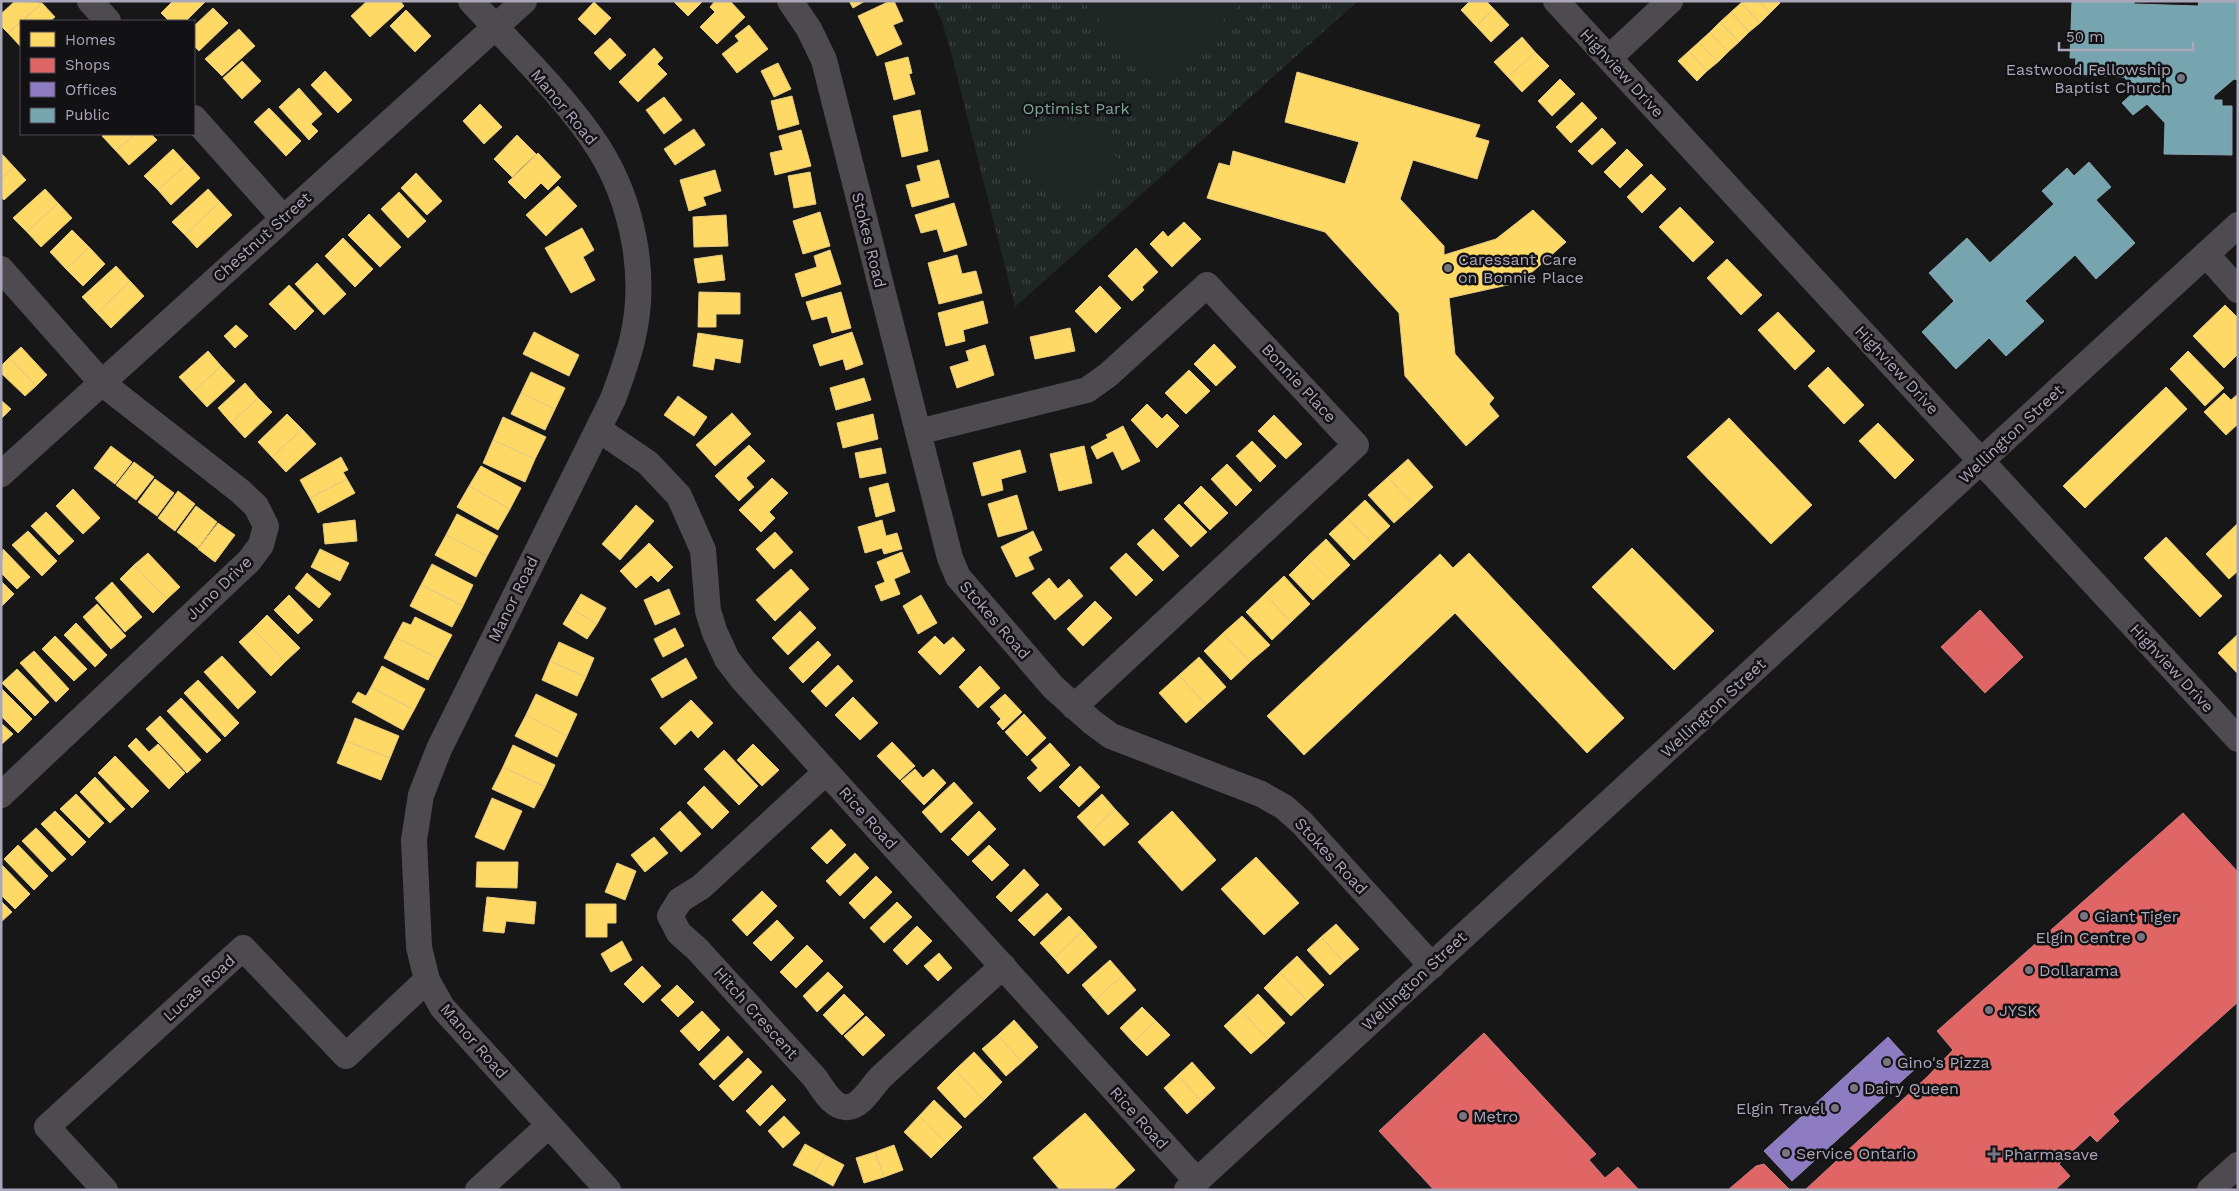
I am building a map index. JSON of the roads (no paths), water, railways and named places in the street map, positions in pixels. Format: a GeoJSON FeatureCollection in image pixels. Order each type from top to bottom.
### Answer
{"type":"FeatureCollection","features":[{"type":"Feature","properties":{"kind":"street"},"geometry":{"type":"LineString","coordinates":[[90,1],[107,20]]}},
{"type":"Feature","properties":{"kind":"street","name":"Manor Road"},"geometry":{"type":"LineString","coordinates":[[471,1],[582,125],[616,178],[627,211],[635,245],[638,278],[633,339],[613,399],[439,749],[421,795],[414,840],[419,947],[427,980],[442,1007],[608,1190]]}},
{"type":"Feature","properties":{"kind":"street","name":"Chestnut Street"},"geometry":{"type":"LineString","coordinates":[[1,474],[524,1]]}},
{"type":"Feature","properties":{"kind":"street","name":"Stokes Road"},"geometry":{"type":"LineString","coordinates":[[790,1],[809,29],[824,60],[950,558],[958,577],[1053,687],[1074,707],[1111,736],[1261,794],[1284,807],[1302,823],[1432,966]]}},
{"type":"Feature","properties":{"kind":"street","name":"Highview Drive"},"geometry":{"type":"LineString","coordinates":[[1556,1],[2238,739]]}},
{"type":"Feature","properties":{"kind":"street"},"geometry":{"type":"LineString","coordinates":[[1609,58],[1670,1]]}},
{"type":"Feature","properties":{"kind":"street"},"geometry":{"type":"LineString","coordinates":[[195,119],[282,218]]}},
{"type":"Feature","properties":{"kind":"street","name":"Wellington Street"},"geometry":{"type":"LineString","coordinates":[[1192,1186],[2238,225]]}},
{"type":"Feature","properties":{"kind":"street"},"geometry":{"type":"LineString","coordinates":[[2206,254],[2238,290]]}},
{"type":"Feature","properties":{"kind":"street","name":"Juno Drive"},"geometry":{"type":"LineString","coordinates":[[1,269],[102,383],[240,490],[256,506],[266,526],[261,546],[249,561],[1,795]]}},
{"type":"Feature","properties":{"kind":"street","name":"Bonnie Place"},"geometry":{"type":"LineString","coordinates":[[918,432],[1088,390],[1108,375],[1207,285],[1356,445],[1074,707]]}},
{"type":"Feature","properties":{"kind":"street","name":"Rice Road"},"geometry":{"type":"LineString","coordinates":[[598,429],[648,463],[679,496],[703,550],[708,612],[727,659],[742,680],[1002,966],[1192,1186]]}},
{"type":"Feature","properties":{"kind":"street","name":"Hitch Crescent"},"geometry":{"type":"LineString","coordinates":[[826,772],[701,887],[680,900],[670,916],[679,933],[697,948],[815,1078],[828,1096],[836,1104],[847,1108],[856,1105],[879,1080],[1002,966]]}},
{"type":"Feature","properties":{"kind":"street","name":"Lucas Road"},"geometry":{"type":"LineString","coordinates":[[105,1190],[48,1127],[243,948],[346,1056],[427,980]]}},
{"type":"Feature","properties":{"kind":"street"},"geometry":{"type":"LineString","coordinates":[[478,1190],[549,1125]]}},
{"type":"Feature","properties":{"kind":"street"},"geometry":{"type":"LineString","coordinates":[[2210,1190],[2238,1165]]}},
{"type":"Feature","properties":{"kind":"place","name":"Eastwood Fellowship Baptist Church"},"geometry":{"type":"Point","coordinates":[2181,78]}},
{"type":"Feature","properties":{"kind":"place","name":"Caressant Care on Bonnie Place"},"geometry":{"type":"Point","coordinates":[1448,268]}},
{"type":"Feature","properties":{"kind":"place","name":"Giant Tiger"},"geometry":{"type":"Point","coordinates":[2084,916]}},
{"type":"Feature","properties":{"kind":"place","name":"Elgin Centre"},"geometry":{"type":"Point","coordinates":[2141,937]}},
{"type":"Feature","properties":{"kind":"place","name":"Dollarama"},"geometry":{"type":"Point","coordinates":[2029,970]}},
{"type":"Feature","properties":{"kind":"place","name":"JYSK"},"geometry":{"type":"Point","coordinates":[1989,1010]}},
{"type":"Feature","properties":{"kind":"place","name":"Gino's Pizza"},"geometry":{"type":"Point","coordinates":[1887,1062]}},
{"type":"Feature","properties":{"kind":"place","name":"Dairy Queen"},"geometry":{"type":"Point","coordinates":[1854,1088]}},
{"type":"Feature","properties":{"kind":"place","name":"Elgin Travel"},"geometry":{"type":"Point","coordinates":[1835,1108]}},
{"type":"Feature","properties":{"kind":"place","name":"Metro"},"geometry":{"type":"Point","coordinates":[1463,1116]}},
{"type":"Feature","properties":{"kind":"place","name":"Service Ontario"},"geometry":{"type":"Point","coordinates":[1786,1153]}},
{"type":"Feature","properties":{"kind":"place","name":"Pharmasave"},"geometry":{"type":"Point","coordinates":[1994,1154]}},
{"type":"Feature","properties":{"kind":"park label","name":"Optimist Park"},"geometry":{"type":"Point","coordinates":[1076,108]}}]}
